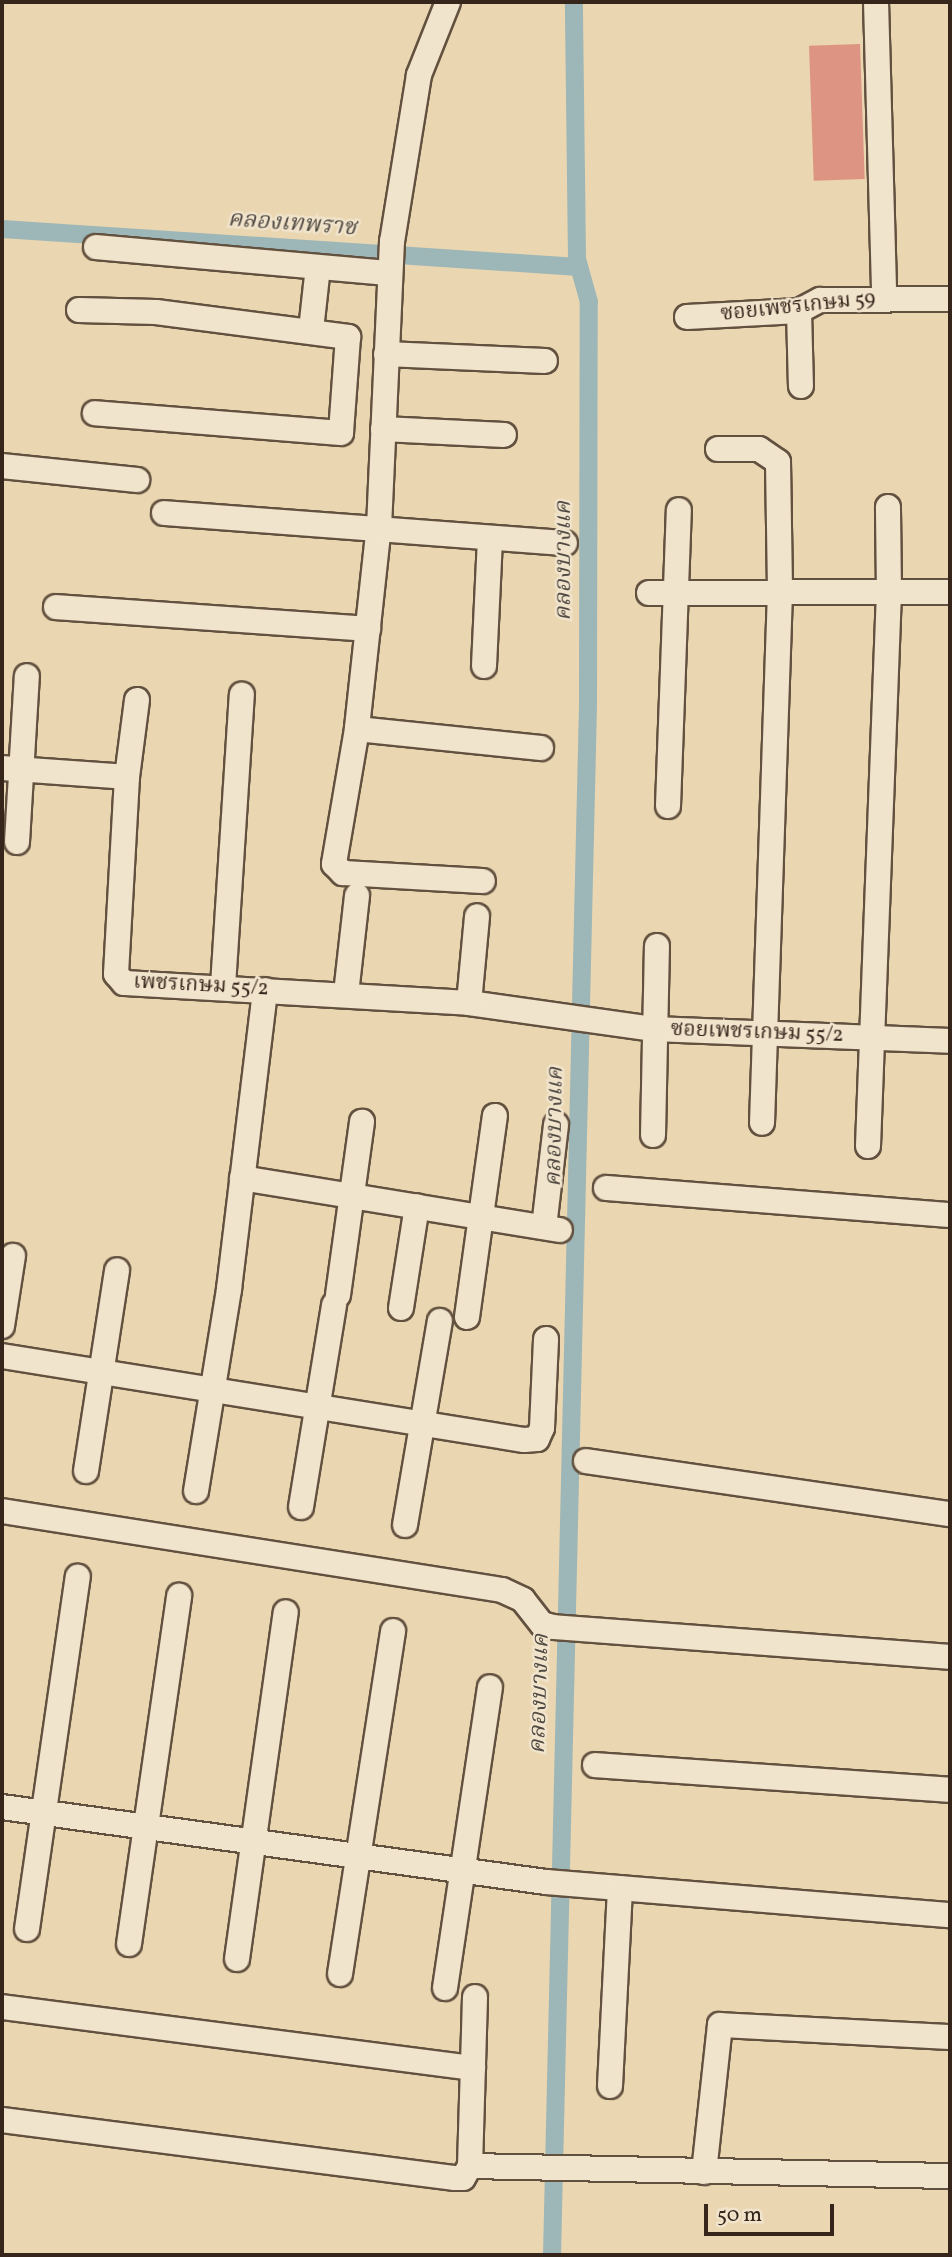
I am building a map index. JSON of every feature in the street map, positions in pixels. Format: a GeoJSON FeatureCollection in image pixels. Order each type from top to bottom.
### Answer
{"type":"FeatureCollection","features":[{"type":"Feature","properties":{"kind":"street"},"geometry":{"type":"LineString","coordinates":[[448,2],[419,75],[391,259],[379,525],[357,729],[335,868],[342,873],[483,881]]}},
{"type":"Feature","properties":{"kind":"street"},"geometry":{"type":"LineString","coordinates":[[876,2],[884,297]]}},
{"type":"Feature","properties":{"kind":"street"},"geometry":{"type":"LineString","coordinates":[[96,247],[318,267],[391,259]]}},
{"type":"Feature","properties":{"kind":"street"},"geometry":{"type":"LineString","coordinates":[[311,330],[318,267]]}},
{"type":"Feature","properties":{"kind":"street","name":"ซอยเพชรเกษม 59"},"geometry":{"type":"LineString","coordinates":[[687,317],[799,311],[820,300],[884,297],[950,299]]}},
{"type":"Feature","properties":{"kind":"street"},"geometry":{"type":"LineString","coordinates":[[79,310],[156,312],[311,330],[387,346],[545,361]]}},
{"type":"Feature","properties":{"kind":"street"},"geometry":{"type":"LineString","coordinates":[[799,311],[801,386]]}},
{"type":"Feature","properties":{"kind":"street"},"geometry":{"type":"LineString","coordinates":[[96,413],[341,433],[348,337]]}},
{"type":"Feature","properties":{"kind":"street"},"geometry":{"type":"LineString","coordinates":[[383,429],[504,435]]}},
{"type":"Feature","properties":{"kind":"street"},"geometry":{"type":"LineString","coordinates":[[719,449],[759,449],[778,462],[780,592],[761,1034],[762,1123]]}},
{"type":"Feature","properties":{"kind":"street"},"geometry":{"type":"LineString","coordinates":[[2,466],[137,481]]}},
{"type":"Feature","properties":{"kind":"street"},"geometry":{"type":"LineString","coordinates":[[868,1146],[889,592],[888,507]]}},
{"type":"Feature","properties":{"kind":"street"},"geometry":{"type":"LineString","coordinates":[[668,806],[679,510]]}},
{"type":"Feature","properties":{"kind":"street"},"geometry":{"type":"LineString","coordinates":[[164,513],[379,525],[490,539],[565,542]]}},
{"type":"Feature","properties":{"kind":"street"},"geometry":{"type":"LineString","coordinates":[[484,666],[490,539]]}},
{"type":"Feature","properties":{"kind":"street"},"geometry":{"type":"LineString","coordinates":[[649,593],[950,592]]}},
{"type":"Feature","properties":{"kind":"street"},"geometry":{"type":"LineString","coordinates":[[56,607],[368,629]]}},
{"type":"Feature","properties":{"kind":"street"},"geometry":{"type":"LineString","coordinates":[[17,842],[11,769],[27,676]]}},
{"type":"Feature","properties":{"kind":"street"},"geometry":{"type":"LineString","coordinates":[[223,986],[243,695]]}},
{"type":"Feature","properties":{"kind":"street","name":"เพชรเกษม 55/2"},"geometry":{"type":"LineString","coordinates":[[137,700],[127,777],[118,980],[469,1003],[565,1018]]}},
{"type":"Feature","properties":{"kind":"street"},"geometry":{"type":"LineString","coordinates":[[357,729],[541,748]]}},
{"type":"Feature","properties":{"kind":"street"},"geometry":{"type":"LineString","coordinates":[[11,769],[127,777]]}},
{"type":"Feature","properties":{"kind":"street"},"geometry":{"type":"LineString","coordinates":[[346,994],[357,896]]}},
{"type":"Feature","properties":{"kind":"street"},"geometry":{"type":"LineString","coordinates":[[469,1003],[477,916]]}},
{"type":"Feature","properties":{"kind":"street"},"geometry":{"type":"LineString","coordinates":[[653,1135],[657,946]]}},
{"type":"Feature","properties":{"kind":"street"},"geometry":{"type":"LineString","coordinates":[[196,1491],[242,1178],[265,990]]}},
{"type":"Feature","properties":{"kind":"street","name":"ซอยเพชรเกษม 55/2"},"geometry":{"type":"LineString","coordinates":[[565,1018],[654,1029],[950,1041]]}},
{"type":"Feature","properties":{"kind":"street"},"geometry":{"type":"LineString","coordinates":[[467,1317],[495,1116]]}},
{"type":"Feature","properties":{"kind":"street"},"geometry":{"type":"LineString","coordinates":[[301,1507],[353,1195],[362,1122]]}},
{"type":"Feature","properties":{"kind":"street"},"geometry":{"type":"LineString","coordinates":[[242,1178],[552,1229],[556,1125]]}},
{"type":"Feature","properties":{"kind":"street"},"geometry":{"type":"LineString","coordinates":[[606,1188],[950,1215]]}},
{"type":"Feature","properties":{"kind":"street"},"geometry":{"type":"LineString","coordinates":[[401,1308],[416,1206]]}},
{"type":"Feature","properties":{"kind":"street"},"geometry":{"type":"LineString","coordinates":[[2,1326],[13,1256]]}},
{"type":"Feature","properties":{"kind":"street"},"geometry":{"type":"LineString","coordinates":[[86,1471],[117,1269]]}},
{"type":"Feature","properties":{"kind":"street"},"geometry":{"type":"LineString","coordinates":[[405,1525],[440,1321]]}},
{"type":"Feature","properties":{"kind":"street"},"geometry":{"type":"LineString","coordinates":[[2,1356],[212,1391],[537,1439],[542,1428],[546,1339]]}},
{"type":"Feature","properties":{"kind":"street"},"geometry":{"type":"LineString","coordinates":[[586,1461],[950,1514]]}},
{"type":"Feature","properties":{"kind":"street"},"geometry":{"type":"LineString","coordinates":[[2,1511],[502,1590],[523,1600],[542,1624],[950,1657]]}},
{"type":"Feature","properties":{"kind":"street"},"geometry":{"type":"LineString","coordinates":[[27,1929],[78,1577]]}},
{"type":"Feature","properties":{"kind":"street"},"geometry":{"type":"LineString","coordinates":[[130,1944],[179,1596]]}},
{"type":"Feature","properties":{"kind":"street"},"geometry":{"type":"LineString","coordinates":[[237,1959],[286,1612]]}},
{"type":"Feature","properties":{"kind":"street"},"geometry":{"type":"LineString","coordinates":[[340,1974],[393,1631]]}},
{"type":"Feature","properties":{"kind":"street"},"geometry":{"type":"LineString","coordinates":[[445,1988],[490,1687]]}},
{"type":"Feature","properties":{"kind":"street"},"geometry":{"type":"LineString","coordinates":[[595,1765],[950,1790]]}},
{"type":"Feature","properties":{"kind":"street"},"geometry":{"type":"LineString","coordinates":[[2,1807],[560,1883],[950,1915]]}},
{"type":"Feature","properties":{"kind":"street"},"geometry":{"type":"LineString","coordinates":[[610,2086],[620,1888]]}},
{"type":"Feature","properties":{"kind":"street"},"geometry":{"type":"LineString","coordinates":[[2,2120],[464,2178],[470,2166],[475,1997]]}},
{"type":"Feature","properties":{"kind":"street"},"geometry":{"type":"LineString","coordinates":[[2,2007],[473,2068]]}},
{"type":"Feature","properties":{"kind":"street"},"geometry":{"type":"LineString","coordinates":[[704,2172],[720,2025],[950,2037]]}},
{"type":"Feature","properties":{"kind":"street"},"geometry":{"type":"LineString","coordinates":[[470,2166],[950,2176]]}},
{"type":"Feature","properties":{"kind":"building"},"geometry":{"type":"Polygon","coordinates":[[[860,44],[865,179],[814,181],[809,46],[860,44]]]}},
{"type":"Feature","properties":{"kind":"waterway","name":"คลองบางแค"},"geometry":{"type":"LineString","coordinates":[[552,2255],[588,702],[589,302],[577,259],[574,2]]}},
{"type":"Feature","properties":{"kind":"waterway","name":"คลองเทพราช"},"geometry":{"type":"LineString","coordinates":[[2,229],[579,267]]}}]}
